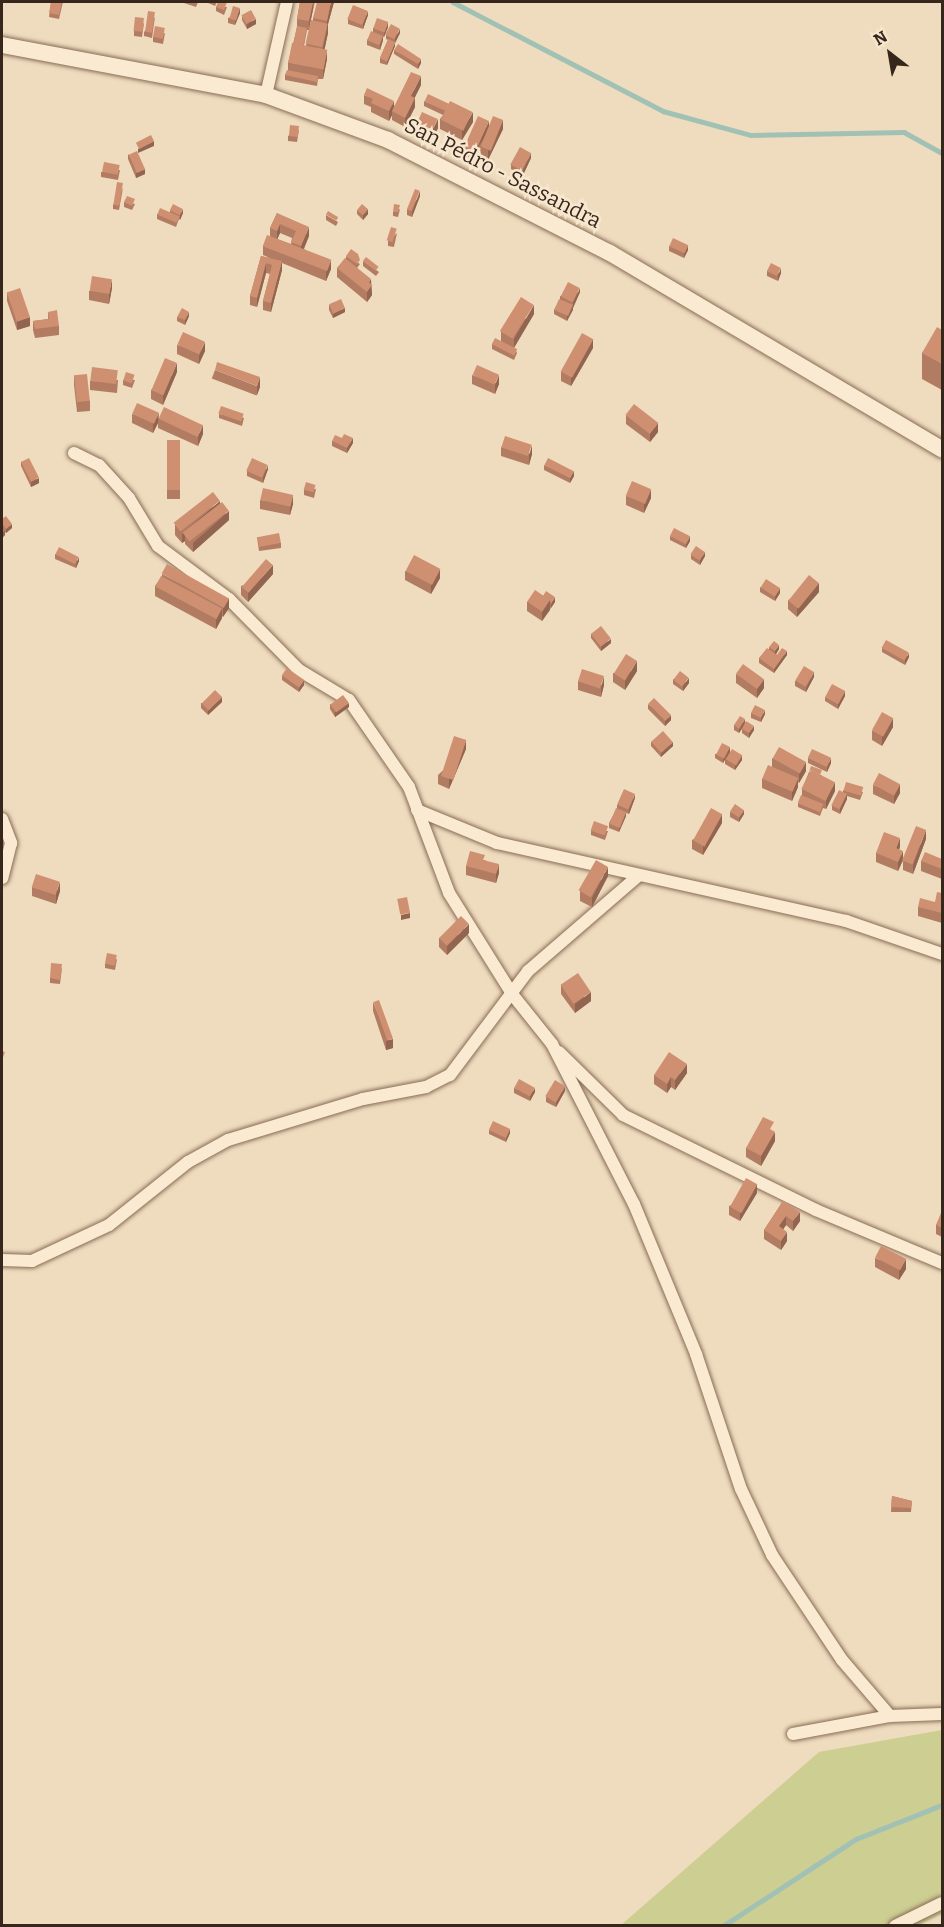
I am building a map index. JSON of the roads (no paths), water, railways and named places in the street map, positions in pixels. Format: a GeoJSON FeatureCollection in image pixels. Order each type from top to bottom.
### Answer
{"type":"FeatureCollection","features":[{"type":"Feature","properties":{"kind":"main road","name":"San Pédro - Sassandra"},"geometry":{"type":"LineString","coordinates":[[2,45],[266,95],[388,140],[527,208],[942,449]]}},
{"type":"Feature","properties":{"kind":"street"},"geometry":{"type":"LineString","coordinates":[[266,95],[287,2]]}},
{"type":"Feature","properties":{"kind":"street"},"geometry":{"type":"LineString","coordinates":[[74,453],[99,465],[129,498],[158,546],[230,600],[298,670],[349,700],[409,787],[448,893],[512,994],[552,1044],[624,1115],[816,1210],[942,1263]]}},
{"type":"Feature","properties":{"kind":"street"},"geometry":{"type":"LineString","coordinates":[[417,810],[497,843],[588,861],[637,877],[846,921],[942,954]]}},
{"type":"Feature","properties":{"kind":"street"},"geometry":{"type":"LineString","coordinates":[[2,819],[11,843],[2,878]]}},
{"type":"Feature","properties":{"kind":"street"},"geometry":{"type":"LineString","coordinates":[[2,1260],[32,1261],[109,1225],[188,1162],[228,1140],[363,1099],[426,1087],[450,1075],[528,971],[637,877]]}},
{"type":"Feature","properties":{"kind":"street"},"geometry":{"type":"LineString","coordinates":[[552,1044],[634,1204],[696,1354],[741,1489],[772,1555],[842,1660],[890,1716]]}},
{"type":"Feature","properties":{"kind":"street"},"geometry":{"type":"LineString","coordinates":[[793,1734],[890,1716],[942,1714]]}},
{"type":"Feature","properties":{"kind":"street"},"geometry":{"type":"LineString","coordinates":[[895,1926],[942,1903]]}},
{"type":"Feature","properties":{"kind":"waterway"},"geometry":{"type":"LineString","coordinates":[[453,2],[663,111],[751,135],[904,132],[942,153]]}},
{"type":"Feature","properties":{"kind":"waterway"},"geometry":{"type":"LineString","coordinates":[[723,1926],[856,1839],[942,1805]]}}]}
